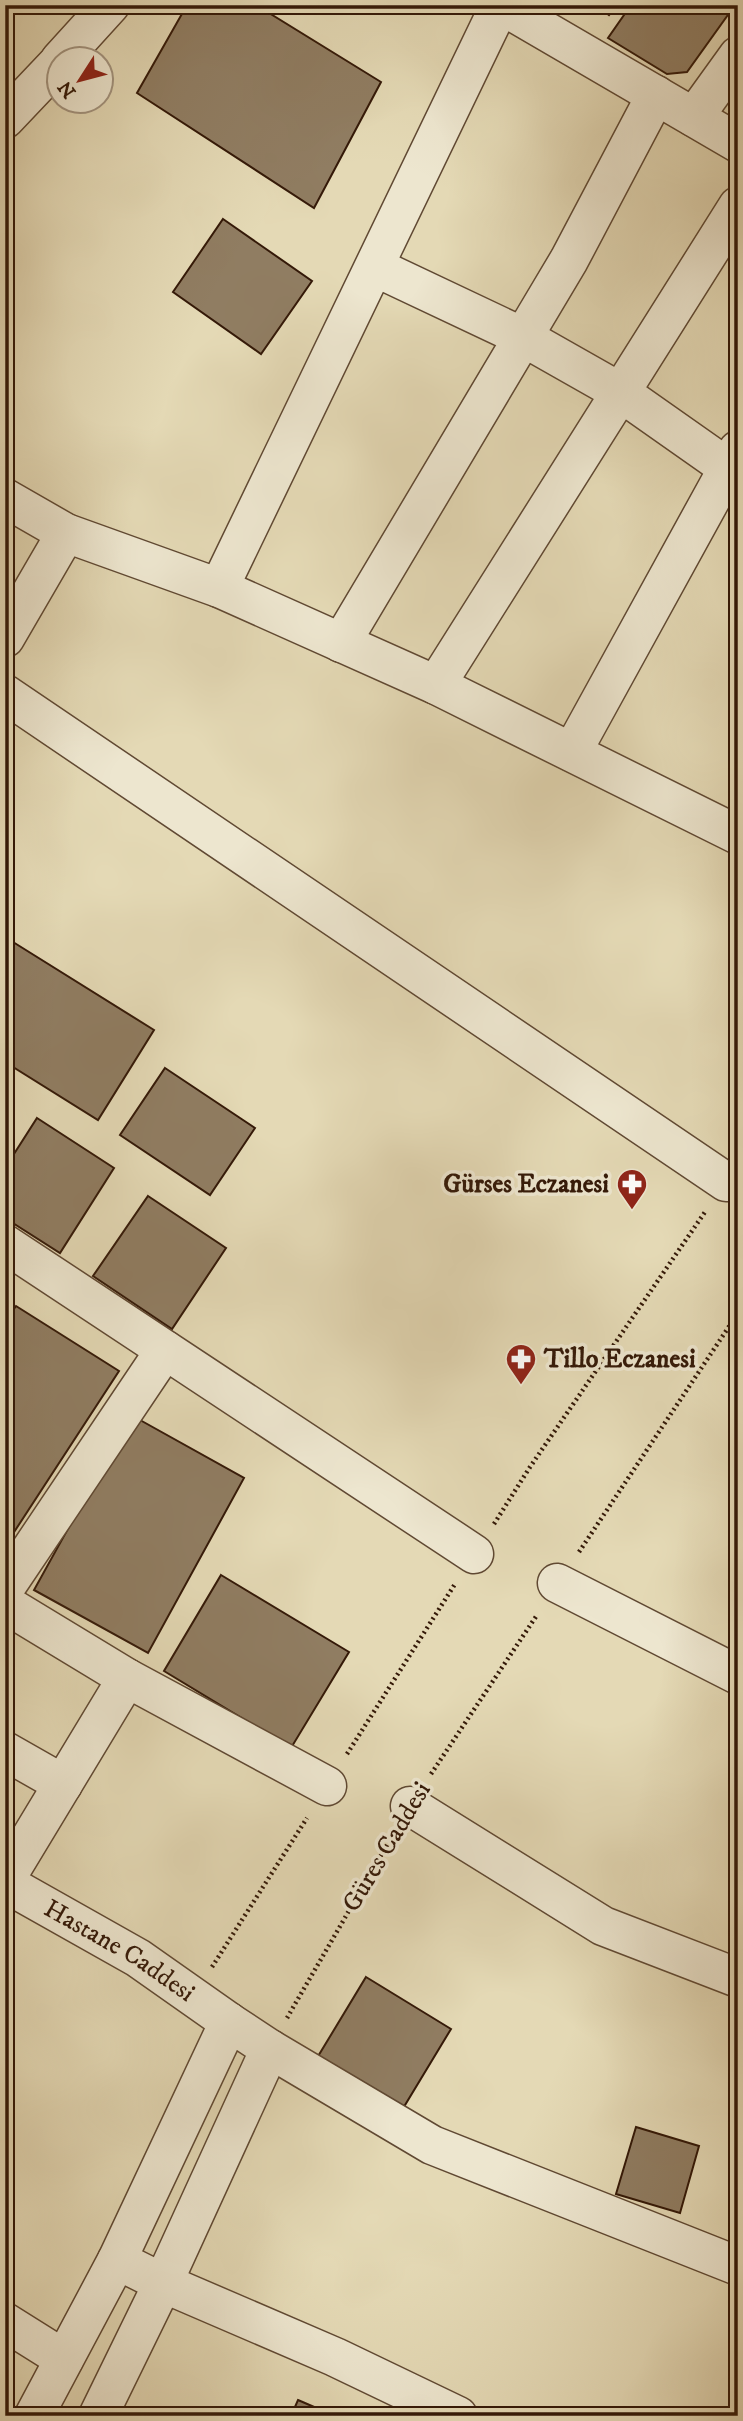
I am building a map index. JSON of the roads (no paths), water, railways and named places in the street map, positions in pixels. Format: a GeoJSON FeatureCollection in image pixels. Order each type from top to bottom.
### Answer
{"type":"FeatureCollection","features":[{"type":"Feature","properties":{"kind":"street"},"geometry":{"type":"LineString","coordinates":[[73,46],[110,5]]}},
{"type":"Feature","properties":{"kind":"street"},"geometry":{"type":"LineString","coordinates":[[219,588],[501,5],[738,143]]}},
{"type":"Feature","properties":{"kind":"street"},"geometry":{"type":"LineString","coordinates":[[694,117],[738,56]]}},
{"type":"Feature","properties":{"kind":"street"},"geometry":{"type":"LineString","coordinates":[[5,119],[46,75]]}},
{"type":"Feature","properties":{"kind":"street"},"geometry":{"type":"LineString","coordinates":[[341,643],[569,260],[656,95]]}},
{"type":"Feature","properties":{"kind":"street"},"geometry":{"type":"LineString","coordinates":[[436,685],[738,206]]}},
{"type":"Feature","properties":{"kind":"street"},"geometry":{"type":"LineString","coordinates":[[374,267],[523,337],[620,392],[734,464],[572,752]]}},
{"type":"Feature","properties":{"kind":"street"},"geometry":{"type":"LineString","coordinates":[[5,498],[66,533],[219,588],[436,685],[738,835]]}},
{"type":"Feature","properties":{"kind":"street"},"geometry":{"type":"LineString","coordinates":[[5,638],[66,533]]}},
{"type":"Feature","properties":{"kind":"street"},"geometry":{"type":"LineString","coordinates":[[5,694],[726,1182]]}},
{"type":"Feature","properties":{"kind":"street"},"geometry":{"type":"LineString","coordinates":[[5,1244],[474,1554]]}},
{"type":"Feature","properties":{"kind":"street"},"geometry":{"type":"LineString","coordinates":[[5,1588],[164,1350]]}},
{"type":"Feature","properties":{"kind":"street"},"geometry":{"type":"LineString","coordinates":[[557,1583],[738,1675]]}},
{"type":"Feature","properties":{"kind":"street"},"geometry":{"type":"LineString","coordinates":[[5,1604],[127,1678],[327,1786]]}},
{"type":"Feature","properties":{"kind":"street"},"geometry":{"type":"LineString","coordinates":[[5,1882],[127,1678]]}},
{"type":"Feature","properties":{"kind":"street"},"geometry":{"type":"LineString","coordinates":[[5,1751],[63,1784]]}},
{"type":"Feature","properties":{"kind":"street"},"geometry":{"type":"LineString","coordinates":[[410,1806],[603,1926],[738,1978]]}},
{"type":"Feature","properties":{"kind":"street","name":"Hastane Caddesi"},"geometry":{"type":"LineString","coordinates":[[5,1882],[138,1958],[270,2049],[432,2146],[738,2266]]}},
{"type":"Feature","properties":{"kind":"street"},"geometry":{"type":"LineString","coordinates":[[34,2416],[117,2260],[229,2022]]}},
{"type":"Feature","properties":{"kind":"street"},"geometry":{"type":"LineString","coordinates":[[98,2416],[163,2283],[270,2049]]}},
{"type":"Feature","properties":{"kind":"street"},"geometry":{"type":"LineString","coordinates":[[117,2260],[163,2283],[335,2357],[458,2416]]}},
{"type":"Feature","properties":{"kind":"street"},"geometry":{"type":"LineString","coordinates":[[5,2322],[64,2358]]}},
{"type":"Feature","properties":{"kind":"place","name":"Gürses Eczanesi"},"geometry":{"type":"Point","coordinates":[632,1211]}},
{"type":"Feature","properties":{"kind":"place","name":"Tillo Eczanesi"},"geometry":{"type":"Point","coordinates":[521,1386]}}]}
